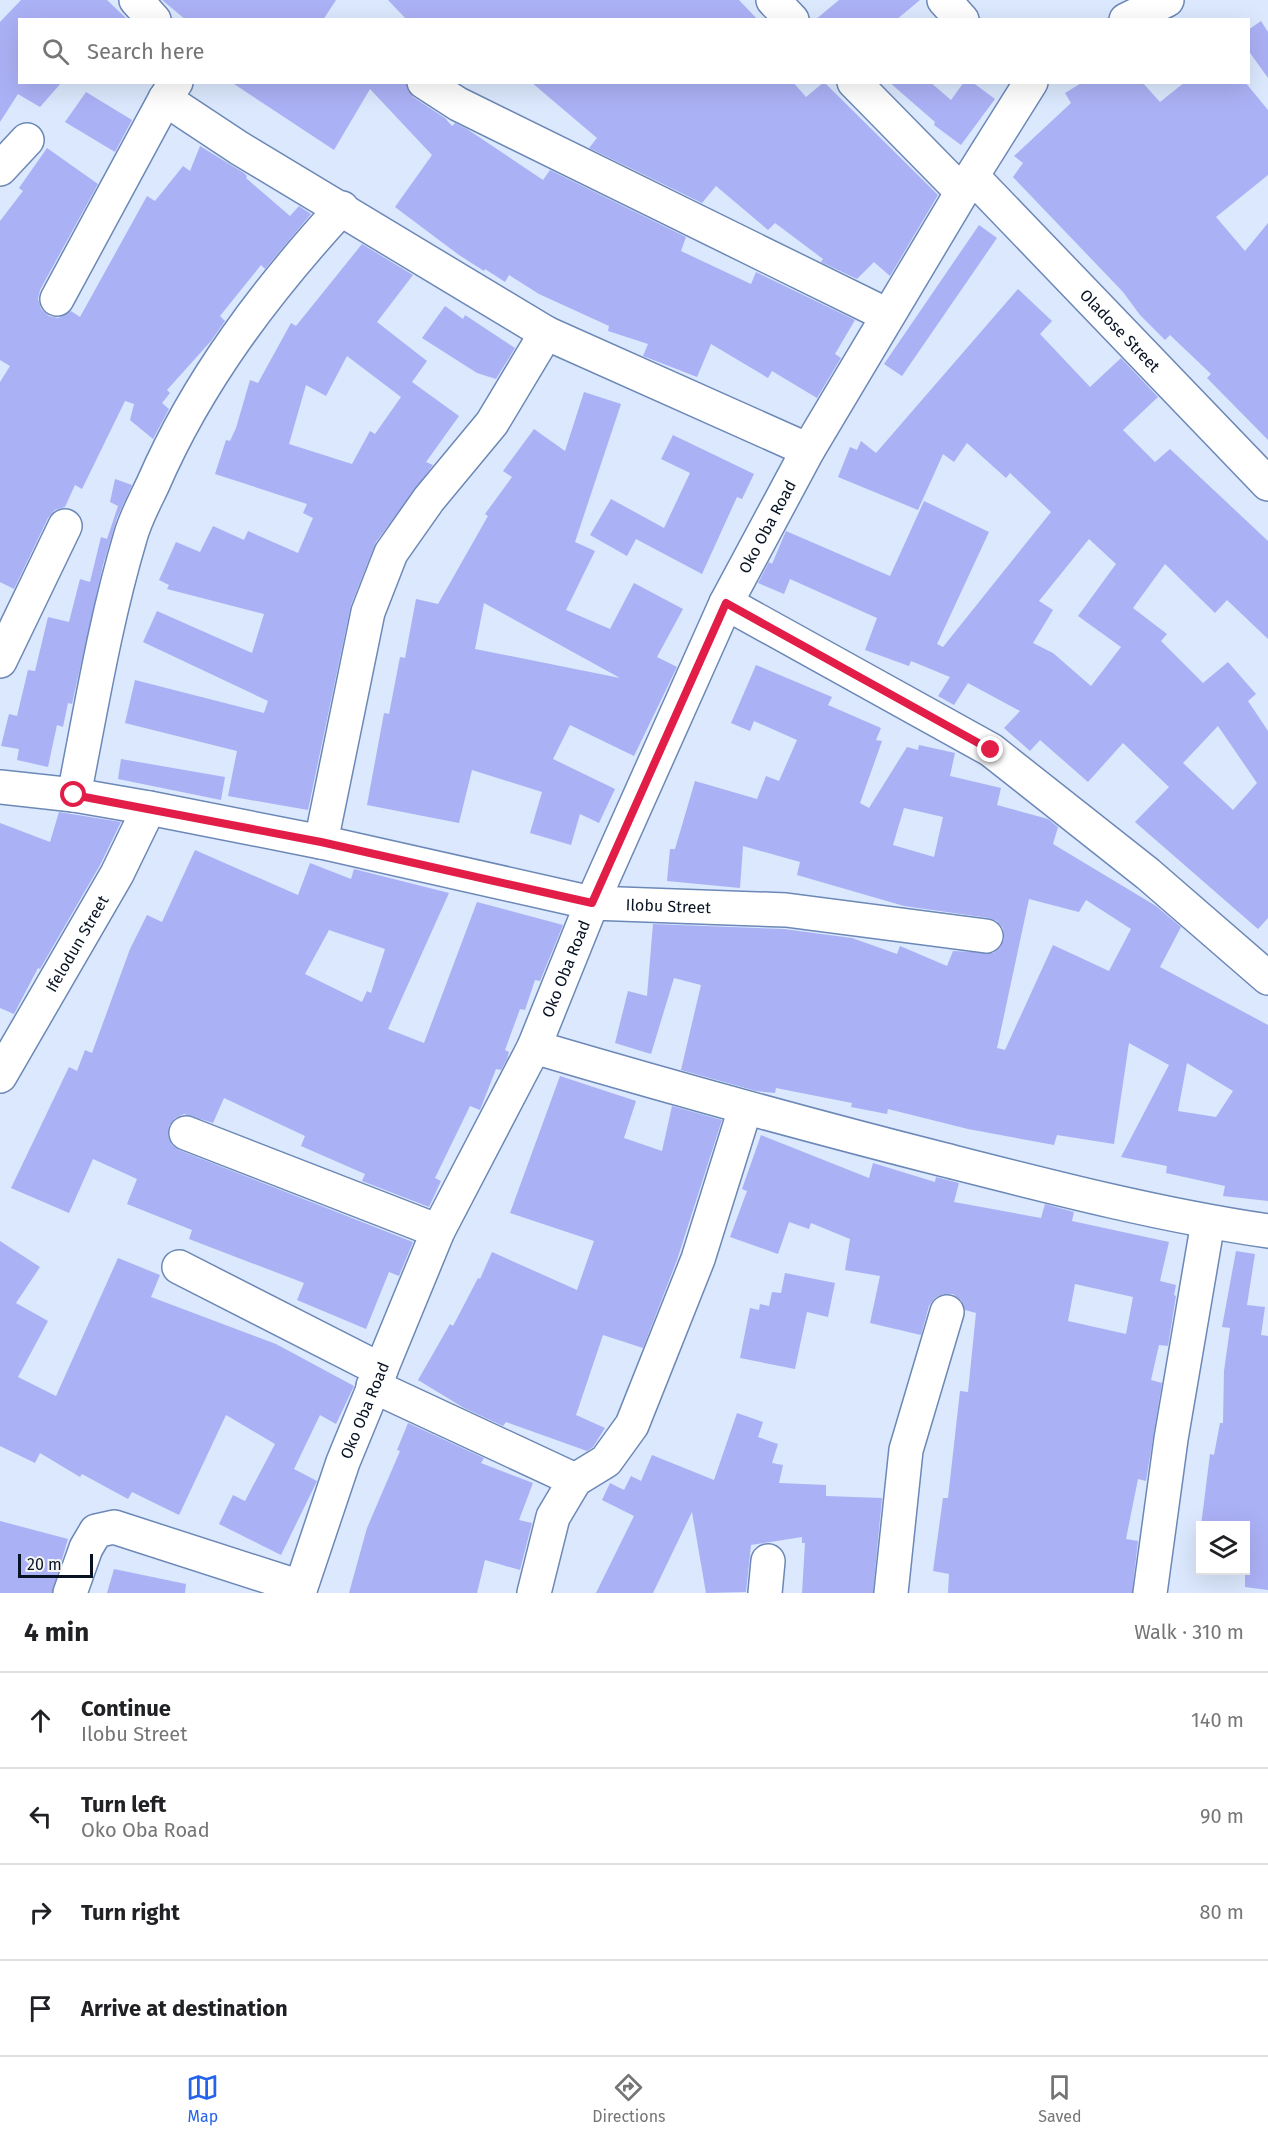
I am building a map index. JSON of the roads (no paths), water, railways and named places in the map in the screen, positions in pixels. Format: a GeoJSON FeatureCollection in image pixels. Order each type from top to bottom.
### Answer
{"type":"FeatureCollection","features":[{"type":"Feature","properties":{"kind":"street"},"geometry":{"type":"LineString","coordinates":[[136,0],[152,18]]}},
{"type":"Feature","properties":{"kind":"street"},"geometry":{"type":"LineString","coordinates":[[773,0],[790,18]]}},
{"type":"Feature","properties":{"kind":"street"},"geometry":{"type":"LineString","coordinates":[[944,0],[960,18]]}},
{"type":"Feature","properties":{"kind":"street"},"geometry":{"type":"LineString","coordinates":[[1130,18],[1167,0]]}},
{"type":"Feature","properties":{"kind":"street"},"geometry":{"type":"LineString","coordinates":[[427,84],[458,104],[887,315]]}},
{"type":"Feature","properties":{"kind":"street","name":"Oladose Street"},"geometry":{"type":"LineString","coordinates":[[856,84],[967,184],[1268,484]]}},
{"type":"Feature","properties":{"kind":"street","name":"Oko Oba Road"},"geometry":{"type":"LineString","coordinates":[[299,1590],[343,1462],[438,1231],[534,1047],[592,903],[726,603],[808,450],[887,315],[1028,84]]}},
{"type":"Feature","properties":{"kind":"street"},"geometry":{"type":"LineString","coordinates":[[57,299],[170,91],[239,148],[546,333],[808,450]]}},
{"type":"Feature","properties":{"kind":"street"},"geometry":{"type":"LineString","coordinates":[[0,169],[27,140]]}},
{"type":"Feature","properties":{"kind":"street"},"geometry":{"type":"LineString","coordinates":[[74,795],[105,638],[130,536],[173,437],[209,375],[289,266],[342,208]]}},
{"type":"Feature","properties":{"kind":"street"},"geometry":{"type":"LineString","coordinates":[[321,842],[368,612],[391,553],[429,499],[492,423],[546,333]]}},
{"type":"Feature","properties":{"kind":"street"},"geometry":{"type":"LineString","coordinates":[[0,661],[65,526]]}},
{"type":"Feature","properties":{"kind":"street"},"geometry":{"type":"LineString","coordinates":[[726,603],[991,750],[1148,874],[1268,978]]}},
{"type":"Feature","properties":{"kind":"street","name":"Ilobu Street"},"geometry":{"type":"LineString","coordinates":[[0,788],[74,795],[149,808],[321,842],[592,903],[786,910],[986,936]]}},
{"type":"Feature","properties":{"kind":"street","name":"Ifelodun Street"},"geometry":{"type":"LineString","coordinates":[[0,1076],[117,874],[149,808]]}},
{"type":"Feature","properties":{"kind":"street"},"geometry":{"type":"LineString","coordinates":[[534,1047],[745,1109],[1003,1175],[1208,1222],[1268,1231]]}},
{"type":"Feature","properties":{"kind":"street"},"geometry":{"type":"LineString","coordinates":[[534,1593],[553,1517],[575,1480],[606,1461],[632,1425],[698,1259],[745,1109]]}},
{"type":"Feature","properties":{"kind":"street"},"geometry":{"type":"LineString","coordinates":[[186,1133],[438,1231]]}},
{"type":"Feature","properties":{"kind":"street"},"geometry":{"type":"LineString","coordinates":[[1150,1593],[1171,1439],[1198,1292],[1208,1222]]}},
{"type":"Feature","properties":{"kind":"street"},"geometry":{"type":"LineString","coordinates":[[179,1267],[377,1378],[575,1480]]}},
{"type":"Feature","properties":{"kind":"street"},"geometry":{"type":"LineString","coordinates":[[891,1593],[906,1450],[947,1312]]}},
{"type":"Feature","properties":{"kind":"street"},"geometry":{"type":"LineString","coordinates":[[70,1593],[86,1548],[96,1531],[114,1527],[299,1590]]}},
{"type":"Feature","properties":{"kind":"street"},"geometry":{"type":"LineString","coordinates":[[765,1593],[768,1561]]}}]}
